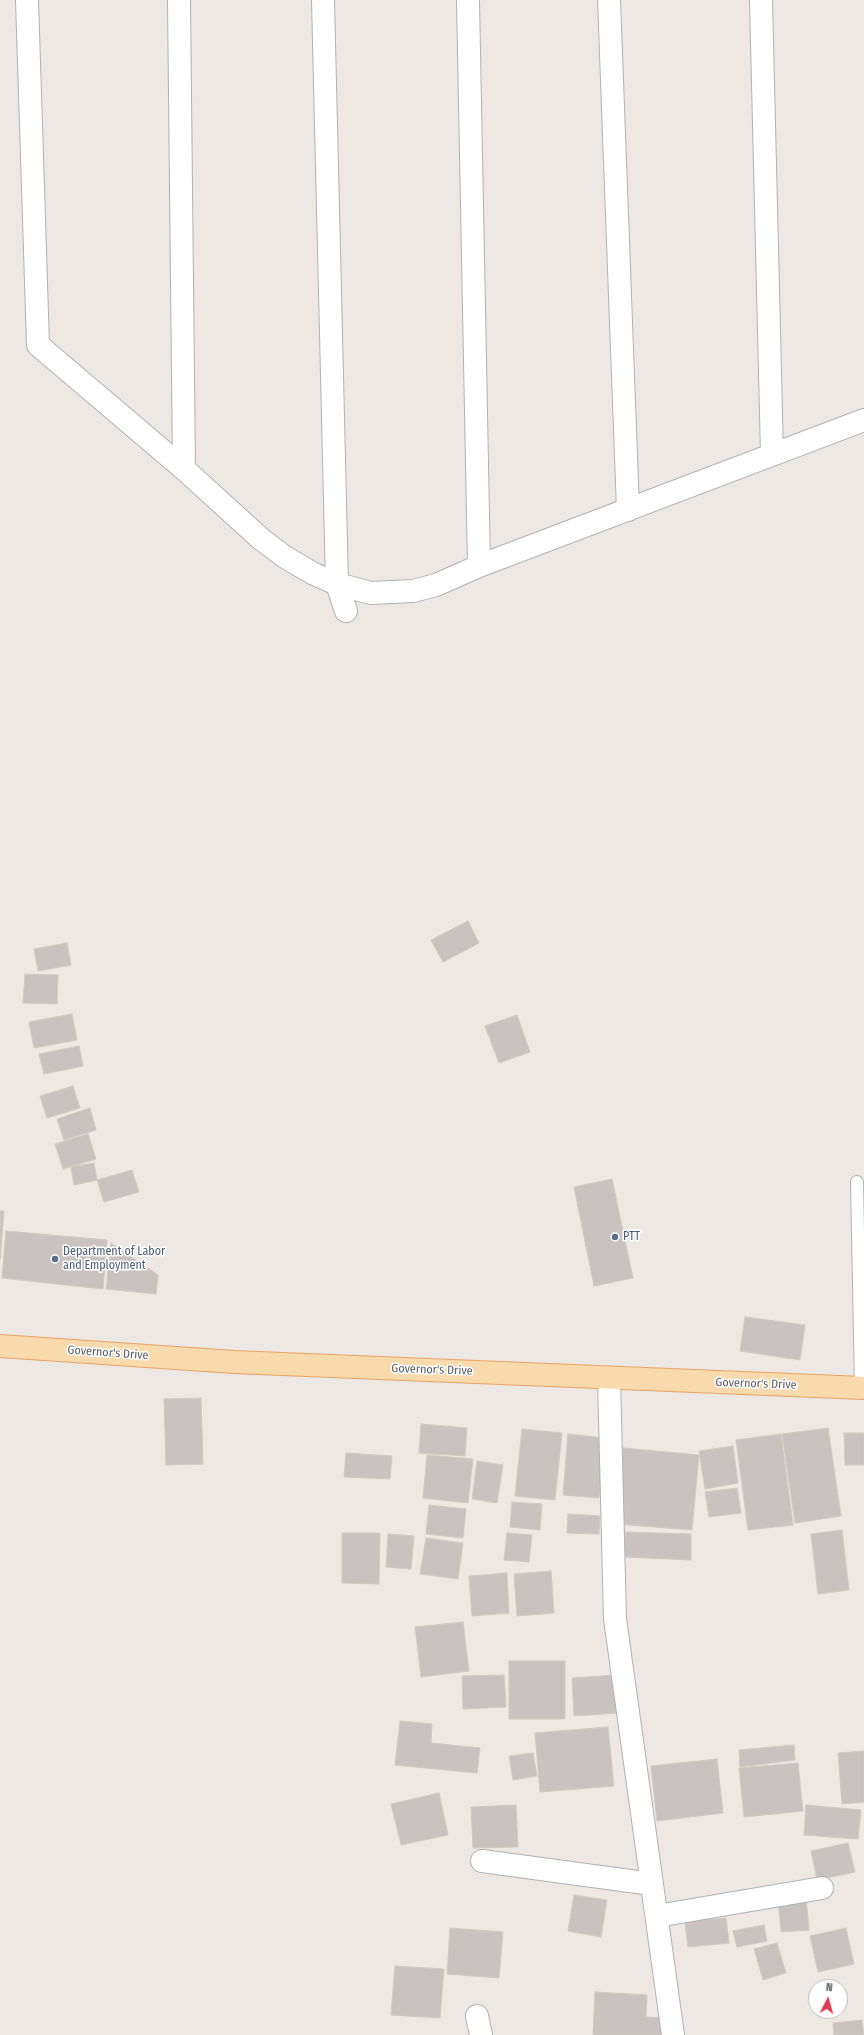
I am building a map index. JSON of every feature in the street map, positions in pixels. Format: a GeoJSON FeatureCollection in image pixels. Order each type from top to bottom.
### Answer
{"type":"FeatureCollection","features":[{"type":"Feature","properties":{"kind":"main road","name":"Governor's Drive"},"geometry":{"type":"LineString","coordinates":[[0,1346],[234,1362],[863,1388]]}},
{"type":"Feature","properties":{"kind":"street"},"geometry":{"type":"LineString","coordinates":[[27,0],[38,345],[184,469],[261,539],[285,557],[337,584],[371,593],[413,591],[436,585],[479,566],[864,420]]}},
{"type":"Feature","properties":{"kind":"street"},"geometry":{"type":"LineString","coordinates":[[178,0],[184,469]]}},
{"type":"Feature","properties":{"kind":"street"},"geometry":{"type":"LineString","coordinates":[[324,0],[337,584],[346,611]]}},
{"type":"Feature","properties":{"kind":"street"},"geometry":{"type":"LineString","coordinates":[[468,0],[479,566]]}},
{"type":"Feature","properties":{"kind":"street"},"geometry":{"type":"LineString","coordinates":[[609,0],[628,510]]}},
{"type":"Feature","properties":{"kind":"street"},"geometry":{"type":"LineString","coordinates":[[761,0],[772,455]]}},
{"type":"Feature","properties":{"kind":"street"},"geometry":{"type":"LineString","coordinates":[[610,1378],[615,1619],[673,2035]]}},
{"type":"Feature","properties":{"kind":"street"},"geometry":{"type":"LineString","coordinates":[[482,1861],[652,1884]]}},
{"type":"Feature","properties":{"kind":"street"},"geometry":{"type":"LineString","coordinates":[[657,1916],[822,1888]]}},
{"type":"Feature","properties":{"kind":"lane"},"geometry":{"type":"LineString","coordinates":[[857,1182],[863,1388]]}},
{"type":"Feature","properties":{"kind":"building"},"geometry":{"type":"Polygon","coordinates":[[[468,921],[479,943],[443,962],[431,940],[468,921]]]}},
{"type":"Feature","properties":{"kind":"building"},"geometry":{"type":"Polygon","coordinates":[[[67,943],[71,965],[38,971],[34,949],[67,943]]]}},
{"type":"Feature","properties":{"kind":"building"},"geometry":{"type":"Polygon","coordinates":[[[25,974],[58,975],[57,1004],[23,1003],[25,974]]]}},
{"type":"Feature","properties":{"kind":"building"},"geometry":{"type":"Polygon","coordinates":[[[72,1014],[77,1040],[34,1048],[29,1022],[72,1014]]]}},
{"type":"Feature","properties":{"kind":"building"},"geometry":{"type":"Polygon","coordinates":[[[517,1015],[530,1052],[499,1063],[485,1026],[517,1015]]]}},
{"type":"Feature","properties":{"kind":"building"},"geometry":{"type":"Polygon","coordinates":[[[79,1046],[83,1066],[44,1074],[39,1054],[79,1046]]]}},
{"type":"Feature","properties":{"kind":"building"},"geometry":{"type":"Polygon","coordinates":[[[73,1086],[80,1108],[47,1118],[40,1096],[73,1086]]]}},
{"type":"Feature","properties":{"kind":"building"},"geometry":{"type":"Polygon","coordinates":[[[90,1108],[96,1130],[64,1140],[57,1119],[90,1108]]]}},
{"type":"Feature","properties":{"kind":"building"},"geometry":{"type":"Polygon","coordinates":[[[88,1134],[96,1159],[63,1169],[55,1144],[88,1134]]]}},
{"type":"Feature","properties":{"kind":"building"},"geometry":{"type":"Polygon","coordinates":[[[94,1163],[97,1180],[74,1185],[71,1167],[94,1163]]]}},
{"type":"Feature","properties":{"kind":"building"},"geometry":{"type":"Polygon","coordinates":[[[132,1170],[139,1192],[104,1202],[97,1180],[132,1170]]]}},
{"type":"Feature","properties":{"kind":"building"},"geometry":{"type":"Polygon","coordinates":[[[612,1179],[633,1278],[594,1286],[574,1187],[612,1179]]]}},
{"type":"Feature","properties":{"kind":"building"},"geometry":{"type":"Polygon","coordinates":[[[0,1211],[4,1211],[0,1259],[0,1211]]]}},
{"type":"Feature","properties":{"kind":"building","name":"Department of Labor and Employment"},"geometry":{"type":"Polygon","coordinates":[[[6,1231],[107,1240],[103,1289],[2,1278],[6,1231]]]}},
{"type":"Feature","properties":{"kind":"building"},"geometry":{"type":"Polygon","coordinates":[[[111,1243],[158,1275],[156,1294],[106,1289],[111,1243]]]}},
{"type":"Feature","properties":{"kind":"building"},"geometry":{"type":"Polygon","coordinates":[[[745,1317],[805,1325],[800,1360],[740,1351],[745,1317]]]}},
{"type":"Feature","properties":{"kind":"building"},"geometry":{"type":"Polygon","coordinates":[[[201,1398],[203,1464],[166,1465],[164,1399],[201,1398]]]}},
{"type":"Feature","properties":{"kind":"building"},"geometry":{"type":"Polygon","coordinates":[[[421,1424],[467,1428],[465,1456],[419,1453],[421,1424]]]}},
{"type":"Feature","properties":{"kind":"building"},"geometry":{"type":"Polygon","coordinates":[[[828,1428],[841,1516],[795,1523],[782,1434],[828,1428]]]}},
{"type":"Feature","properties":{"kind":"building"},"geometry":{"type":"Polygon","coordinates":[[[522,1429],[562,1433],[555,1500],[515,1496],[522,1429]]]}},
{"type":"Feature","properties":{"kind":"building"},"geometry":{"type":"Polygon","coordinates":[[[844,1433],[864,1433],[864,1465],[845,1465],[844,1433]]]}},
{"type":"Feature","properties":{"kind":"building"},"geometry":{"type":"Polygon","coordinates":[[[568,1434],[604,1438],[599,1498],[563,1495],[568,1434]]]}},
{"type":"Feature","properties":{"kind":"building"},"geometry":{"type":"Polygon","coordinates":[[[781,1434],[793,1525],[748,1530],[736,1440],[781,1434]]]}},
{"type":"Feature","properties":{"kind":"building"},"geometry":{"type":"Polygon","coordinates":[[[733,1446],[738,1483],[705,1489],[699,1451],[733,1446]]]}},
{"type":"Feature","properties":{"kind":"building"},"geometry":{"type":"Polygon","coordinates":[[[623,1448],[699,1455],[692,1530],[616,1524],[623,1448]]]}},
{"type":"Feature","properties":{"kind":"building"},"geometry":{"type":"Polygon","coordinates":[[[346,1453],[392,1456],[390,1479],[344,1477],[346,1453]]]}},
{"type":"Feature","properties":{"kind":"building"},"geometry":{"type":"Polygon","coordinates":[[[427,1455],[473,1459],[468,1503],[423,1498],[427,1455]]]}},
{"type":"Feature","properties":{"kind":"building"},"geometry":{"type":"Polygon","coordinates":[[[477,1461],[503,1465],[497,1503],[472,1499],[477,1461]]]}},
{"type":"Feature","properties":{"kind":"building"},"geometry":{"type":"Polygon","coordinates":[[[737,1488],[741,1513],[709,1517],[705,1492],[737,1488]]]}},
{"type":"Feature","properties":{"kind":"building"},"geometry":{"type":"Polygon","coordinates":[[[512,1502],[542,1504],[540,1530],[510,1527],[512,1502]]]}},
{"type":"Feature","properties":{"kind":"building"},"geometry":{"type":"Polygon","coordinates":[[[429,1505],[466,1509],[463,1538],[426,1534],[429,1505]]]}},
{"type":"Feature","properties":{"kind":"building"},"geometry":{"type":"Polygon","coordinates":[[[568,1514],[600,1516],[599,1534],[567,1533],[568,1514]]]}},
{"type":"Feature","properties":{"kind":"building"},"geometry":{"type":"Polygon","coordinates":[[[842,1530],[849,1590],[818,1594],[811,1534],[842,1530]]]}},
{"type":"Feature","properties":{"kind":"building"},"geometry":{"type":"Polygon","coordinates":[[[626,1532],[691,1534],[691,1560],[624,1557],[626,1532]]]}},
{"type":"Feature","properties":{"kind":"building"},"geometry":{"type":"Polygon","coordinates":[[[342,1533],[380,1533],[379,1584],[342,1583],[342,1533]]]}},
{"type":"Feature","properties":{"kind":"building"},"geometry":{"type":"Polygon","coordinates":[[[507,1533],[532,1535],[529,1562],[504,1560],[507,1533]]]}},
{"type":"Feature","properties":{"kind":"building"},"geometry":{"type":"Polygon","coordinates":[[[388,1534],[414,1536],[411,1569],[386,1567],[388,1534]]]}},
{"type":"Feature","properties":{"kind":"building"},"geometry":{"type":"Polygon","coordinates":[[[426,1538],[463,1543],[458,1579],[420,1574],[426,1538]]]}},
{"type":"Feature","properties":{"kind":"building"},"geometry":{"type":"Polygon","coordinates":[[[551,1571],[554,1613],[517,1616],[514,1574],[551,1571]]]}},
{"type":"Feature","properties":{"kind":"building"},"geometry":{"type":"Polygon","coordinates":[[[507,1573],[509,1613],[472,1616],[469,1576],[507,1573]]]}},
{"type":"Feature","properties":{"kind":"building"},"geometry":{"type":"Polygon","coordinates":[[[463,1622],[469,1671],[421,1677],[415,1627],[463,1622]]]}},
{"type":"Feature","properties":{"kind":"building"},"geometry":{"type":"Polygon","coordinates":[[[509,1661],[565,1661],[565,1719],[509,1719],[509,1661]]]}},
{"type":"Feature","properties":{"kind":"building"},"geometry":{"type":"Polygon","coordinates":[[[504,1675],[506,1707],[463,1709],[462,1676],[504,1675]]]}},
{"type":"Feature","properties":{"kind":"building"},"geometry":{"type":"Polygon","coordinates":[[[615,1675],[618,1713],[574,1716],[572,1678],[615,1675]]]}},
{"type":"Feature","properties":{"kind":"building"},"geometry":{"type":"Polygon","coordinates":[[[400,1721],[432,1724],[431,1743],[480,1748],[477,1773],[395,1765],[400,1721]]]}},
{"type":"Feature","properties":{"kind":"building"},"geometry":{"type":"Polygon","coordinates":[[[608,1727],[614,1786],[540,1792],[535,1733],[608,1727]]]}},
{"type":"Feature","properties":{"kind":"building"},"geometry":{"type":"Polygon","coordinates":[[[794,1745],[795,1760],[740,1767],[739,1750],[794,1745]]]}},
{"type":"Feature","properties":{"kind":"building"},"geometry":{"type":"Polygon","coordinates":[[[864,1751],[864,1802],[842,1804],[838,1753],[864,1751]]]}},
{"type":"Feature","properties":{"kind":"building"},"geometry":{"type":"Polygon","coordinates":[[[533,1753],[537,1776],[513,1780],[509,1756],[533,1753]]]}},
{"type":"Feature","properties":{"kind":"building"},"geometry":{"type":"Polygon","coordinates":[[[717,1759],[723,1813],[657,1821],[651,1766],[717,1759]]]}},
{"type":"Feature","properties":{"kind":"building"},"geometry":{"type":"Polygon","coordinates":[[[798,1763],[803,1811],[744,1817],[739,1768],[798,1763]]]}},
{"type":"Feature","properties":{"kind":"building"},"geometry":{"type":"Polygon","coordinates":[[[439,1793],[448,1835],[401,1845],[391,1804],[439,1793]]]}},
{"type":"Feature","properties":{"kind":"building"},"geometry":{"type":"Polygon","coordinates":[[[516,1805],[518,1847],[473,1848],[471,1807],[516,1805]]]}},
{"type":"Feature","properties":{"kind":"building"},"geometry":{"type":"Polygon","coordinates":[[[806,1805],[861,1810],[858,1839],[804,1835],[806,1805]]]}},
{"type":"Feature","properties":{"kind":"building"},"geometry":{"type":"Polygon","coordinates":[[[848,1843],[855,1872],[817,1880],[811,1851],[848,1843]]]}},
{"type":"Feature","properties":{"kind":"building"},"geometry":{"type":"Polygon","coordinates":[[[574,1895],[607,1900],[601,1937],[568,1931],[574,1895]]]}},
{"type":"Feature","properties":{"kind":"building"},"geometry":{"type":"Polygon","coordinates":[[[806,1896],[809,1930],[781,1932],[778,1898],[806,1896]]]}},
{"type":"Feature","properties":{"kind":"building"},"geometry":{"type":"Polygon","coordinates":[[[726,1918],[729,1943],[688,1947],[685,1922],[726,1918]]]}},
{"type":"Feature","properties":{"kind":"building"},"geometry":{"type":"Polygon","coordinates":[[[764,1925],[767,1941],[737,1947],[733,1931],[764,1925]]]}},
{"type":"Feature","properties":{"kind":"building"},"geometry":{"type":"Polygon","coordinates":[[[450,1928],[503,1932],[499,1978],[447,1974],[450,1928]]]}},
{"type":"Feature","properties":{"kind":"building"},"geometry":{"type":"Polygon","coordinates":[[[846,1928],[854,1964],[818,1972],[810,1936],[846,1928]]]}},
{"type":"Feature","properties":{"kind":"building"},"geometry":{"type":"Polygon","coordinates":[[[777,1943],[786,1973],[763,1980],[754,1949],[777,1943]]]}},
{"type":"Feature","properties":{"kind":"building"},"geometry":{"type":"Polygon","coordinates":[[[395,1966],[444,1969],[440,2018],[391,2015],[395,1966]]]}},
{"type":"Feature","properties":{"kind":"building"},"geometry":{"type":"Polygon","coordinates":[[[595,1992],[647,1995],[646,2017],[664,2018],[663,2035],[593,2035],[595,1992]]]}},
{"type":"Feature","properties":{"kind":"building"},"geometry":{"type":"Polygon","coordinates":[[[862,2020],[864,2035],[834,2035],[833,2023],[862,2020]]]}},
{"type":"Feature","properties":{"kind":"place","name":"PTT"},"geometry":{"type":"Point","coordinates":[615,1237]}},
{"type":"Feature","properties":{"kind":"place","name":"Department of Labor and Employment"},"geometry":{"type":"Point","coordinates":[55,1259]}}]}
